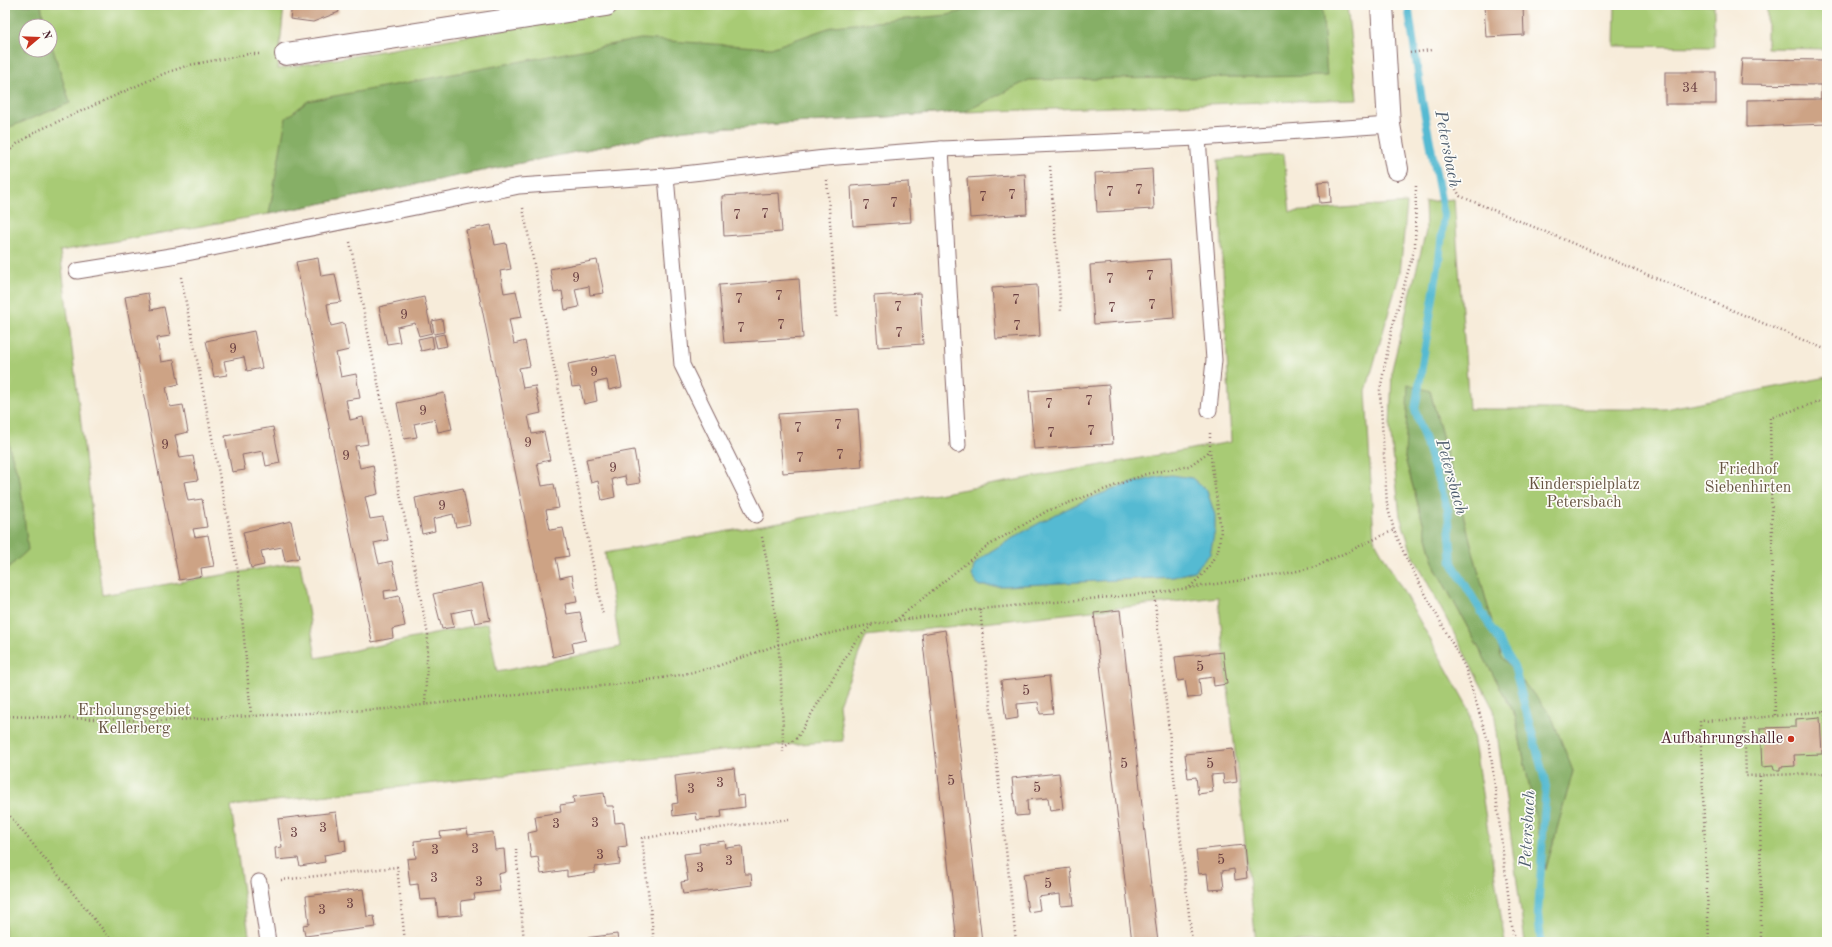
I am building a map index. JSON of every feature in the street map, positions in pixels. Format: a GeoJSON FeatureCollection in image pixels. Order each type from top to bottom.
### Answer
{"type":"FeatureCollection","features":[{"type":"Feature","properties":{"kind":"street"},"geometry":{"type":"LineString","coordinates":[[286,54],[606,5]]}},
{"type":"Feature","properties":{"kind":"street"},"geometry":{"type":"LineString","coordinates":[[1382,5],[1389,125],[1397,169]]}},
{"type":"Feature","properties":{"kind":"lane"},"geometry":{"type":"LineString","coordinates":[[77,271],[177,255],[519,186],[666,176],[825,158],[941,149],[1198,138],[1389,125]]}},
{"type":"Feature","properties":{"kind":"lane"},"geometry":{"type":"LineString","coordinates":[[1198,138],[1214,360],[1209,410]]}},
{"type":"Feature","properties":{"kind":"lane"},"geometry":{"type":"LineString","coordinates":[[941,149],[958,444]]}},
{"type":"Feature","properties":{"kind":"lane"},"geometry":{"type":"LineString","coordinates":[[666,176],[682,365],[756,515]]}},
{"type":"Feature","properties":{"kind":"lane"},"geometry":{"type":"LineString","coordinates":[[259,882],[268,942]]}},
{"type":"Feature","properties":{"kind":"path"},"geometry":{"type":"LineString","coordinates":[[1409,54],[1431,50]]}},
{"type":"Feature","properties":{"kind":"path"},"geometry":{"type":"LineString","coordinates":[[5,155],[17,144],[36,131],[162,74],[189,65],[249,54],[286,54]]}},
{"type":"Feature","properties":{"kind":"path"},"geometry":{"type":"LineString","coordinates":[[1049,145],[1061,312]]}},
{"type":"Feature","properties":{"kind":"path"},"geometry":{"type":"LineString","coordinates":[[825,158],[837,319]]}},
{"type":"Feature","properties":{"kind":"path"},"geometry":{"type":"LineString","coordinates":[[1452,182],[1460,196],[1827,350]]}},
{"type":"Feature","properties":{"kind":"path"},"geometry":{"type":"LineString","coordinates":[[1416,184],[1415,246],[1392,328],[1380,390],[1387,505],[1394,530],[1407,560],[1465,667],[1490,747],[1514,942]]}},
{"type":"Feature","properties":{"kind":"path"},"geometry":{"type":"LineString","coordinates":[[519,186],[603,616]]}},
{"type":"Feature","properties":{"kind":"path"},"geometry":{"type":"LineString","coordinates":[[346,220],[428,635],[425,705]]}},
{"type":"Feature","properties":{"kind":"path"},"geometry":{"type":"LineString","coordinates":[[177,255],[238,572],[251,715]]}},
{"type":"Feature","properties":{"kind":"path"},"geometry":{"type":"LineString","coordinates":[[1775,715],[1770,418],[1827,399]]}},
{"type":"Feature","properties":{"kind":"path"},"geometry":{"type":"LineString","coordinates":[[1190,588],[1206,571],[1218,551],[1221,531],[1210,451],[1209,410]]}},
{"type":"Feature","properties":{"kind":"path"},"geometry":{"type":"LineString","coordinates":[[894,621],[986,547],[1047,511],[1146,474],[1189,466],[1210,451]]}},
{"type":"Feature","properties":{"kind":"path"},"geometry":{"type":"LineString","coordinates":[[756,515],[770,574],[778,645],[783,720],[783,752]]}},
{"type":"Feature","properties":{"kind":"path"},"geometry":{"type":"LineString","coordinates":[[5,716],[156,721],[384,709],[629,683],[680,675],[715,667],[778,645],[873,624],[980,609],[1154,593],[1284,574],[1315,567],[1394,530]]}},
{"type":"Feature","properties":{"kind":"path"},"geometry":{"type":"LineString","coordinates":[[1154,593],[1192,942]]}},
{"type":"Feature","properties":{"kind":"path"},"geometry":{"type":"LineString","coordinates":[[980,609],[1016,942]]}},
{"type":"Feature","properties":{"kind":"path"},"geometry":{"type":"LineString","coordinates":[[783,748],[797,738],[856,640],[873,624]]}},
{"type":"Feature","properties":{"kind":"path"},"geometry":{"type":"LineString","coordinates":[[1709,942],[1700,722],[1825,711],[1827,748]]}},
{"type":"Feature","properties":{"kind":"path"},"geometry":{"type":"LineString","coordinates":[[1744,719],[1746,776],[1827,773]]}},
{"type":"Feature","properties":{"kind":"path"},"geometry":{"type":"LineString","coordinates":[[1760,776],[1761,942]]}},
{"type":"Feature","properties":{"kind":"path"},"geometry":{"type":"LineString","coordinates":[[5,810],[113,942]]}},
{"type":"Feature","properties":{"kind":"path"},"geometry":{"type":"LineString","coordinates":[[654,942],[642,838],[789,819]]}},
{"type":"Feature","properties":{"kind":"path"},"geometry":{"type":"LineString","coordinates":[[516,849],[524,942]]}},
{"type":"Feature","properties":{"kind":"path"},"geometry":{"type":"LineString","coordinates":[[259,882],[397,867],[405,942]]}},
{"type":"Feature","properties":{"kind":"green space","name":"Erholungsgebiet Kellerberg"},"geometry":{"type":"Polygon","coordinates":[[[5,5],[284,5],[278,69],[519,27],[666,5],[1347,5],[1357,99],[964,112],[684,130],[269,214],[60,251],[102,595],[300,562],[316,658],[488,623],[497,672],[620,647],[605,553],[1231,442],[1218,160],[1284,154],[1290,212],[1407,203],[1400,273],[1366,391],[1374,539],[1469,709],[1505,942],[1256,942],[1218,597],[866,636],[839,704],[843,741],[756,747],[231,806],[250,942],[5,942],[5,5]]]}},
{"type":"Feature","properties":{"kind":"green space"},"geometry":{"type":"Polygon","coordinates":[[[5,5],[41,5],[43,18],[18,18],[18,58],[56,58],[70,103],[5,129],[5,5]]]}},
{"type":"Feature","properties":{"kind":"green space"},"geometry":{"type":"Polygon","coordinates":[[[984,5],[1322,5],[1327,76],[1029,80],[964,112],[684,130],[269,214],[286,118],[308,101],[641,39],[771,48],[834,26],[948,15],[984,5]]]}},
{"type":"Feature","properties":{"kind":"green space"},"geometry":{"type":"Polygon","coordinates":[[[1615,5],[1714,5],[1714,47],[1614,46],[1615,5]]]}},
{"type":"Feature","properties":{"kind":"green space"},"geometry":{"type":"Polygon","coordinates":[[[1767,5],[1827,5],[1827,49],[1767,48],[1767,5]]]}},
{"type":"Feature","properties":{"kind":"green space"},"geometry":{"type":"Polygon","coordinates":[[[1454,199],[1469,409],[1665,409],[1827,377],[1827,942],[1525,942],[1494,710],[1412,553],[1400,516],[1390,428],[1392,369],[1426,231],[1425,202],[1454,199]],[[1430,391],[1405,458],[1436,569],[1515,715],[1546,868],[1573,771],[1501,656],[1430,391]]]}},
{"type":"Feature","properties":{"kind":"green space"},"geometry":{"type":"Polygon","coordinates":[[[1408,384],[1430,391],[1501,656],[1551,715],[1573,771],[1546,869],[1515,715],[1436,569],[1405,458],[1408,384]]]}},
{"type":"Feature","properties":{"kind":"green space"},"geometry":{"type":"Polygon","coordinates":[[[5,422],[10,450],[20,481],[28,550],[5,569],[5,422]]]}},
{"type":"Feature","properties":{"kind":"water"},"geometry":{"type":"Polygon","coordinates":[[[1172,475],[1192,478],[1207,491],[1215,515],[1215,529],[1210,554],[1194,571],[1174,577],[1005,586],[979,586],[972,576],[975,564],[983,556],[1049,518],[1110,490],[1152,478],[1172,475]]]}},
{"type":"Feature","properties":{"kind":"building"},"geometry":{"type":"Polygon","coordinates":[[[292,5],[337,5],[339,12],[313,22],[290,19],[292,5]]]}},
{"type":"Feature","properties":{"kind":"building"},"geometry":{"type":"Polygon","coordinates":[[[1484,5],[1523,5],[1524,35],[1486,37],[1484,5]]]}},
{"type":"Feature","properties":{"kind":"building"},"geometry":{"type":"Polygon","coordinates":[[[1742,59],[1827,60],[1827,124],[1747,127],[1747,100],[1821,99],[1821,85],[1740,84],[1742,59]]]}},
{"type":"Feature","properties":{"kind":"building"},"geometry":{"type":"Polygon","coordinates":[[[1665,72],[1716,72],[1716,104],[1665,104],[1665,72]]]}},
{"type":"Feature","properties":{"kind":"building"},"geometry":{"type":"Polygon","coordinates":[[[1152,169],[1154,209],[1097,212],[1095,173],[1152,169]]]}},
{"type":"Feature","properties":{"kind":"building"},"geometry":{"type":"Polygon","coordinates":[[[1025,174],[1027,214],[970,218],[967,178],[1025,174]]]}},
{"type":"Feature","properties":{"kind":"building"},"geometry":{"type":"Polygon","coordinates":[[[1330,181],[1331,202],[1320,203],[1318,182],[1330,181]]]}},
{"type":"Feature","properties":{"kind":"building"},"geometry":{"type":"Polygon","coordinates":[[[908,182],[911,222],[853,226],[851,186],[908,182]]]}},
{"type":"Feature","properties":{"kind":"building"},"geometry":{"type":"Polygon","coordinates":[[[779,193],[782,232],[724,236],[722,196],[779,193]]]}},
{"type":"Feature","properties":{"kind":"building"},"geometry":{"type":"Polygon","coordinates":[[[491,225],[495,245],[506,243],[511,269],[500,271],[504,293],[516,291],[522,317],[509,319],[514,344],[525,341],[530,366],[519,368],[523,388],[535,386],[541,413],[528,416],[532,434],[544,432],[550,460],[537,463],[542,486],[554,484],[559,508],[546,510],[550,530],[563,528],[569,556],[556,558],[560,578],[572,575],[577,602],[565,604],[566,610],[567,614],[580,612],[586,640],[572,643],[574,652],[553,657],[466,230],[491,225]]]}},
{"type":"Feature","properties":{"kind":"building"},"geometry":{"type":"Polygon","coordinates":[[[318,258],[321,276],[335,274],[341,302],[327,304],[331,326],[344,323],[349,350],[336,353],[341,377],[356,374],[360,398],[346,400],[350,420],[363,417],[368,444],[355,446],[360,468],[373,465],[378,494],[365,497],[370,519],[383,517],[388,540],[374,543],[379,564],[392,561],[398,589],[384,591],[385,599],[399,596],[405,626],[392,629],[393,638],[372,642],[296,262],[318,258]]]}},
{"type":"Feature","properties":{"kind":"building"},"geometry":{"type":"Polygon","coordinates":[[[1170,259],[1174,318],[1094,324],[1090,265],[1170,259]]]}},
{"type":"Feature","properties":{"kind":"building"},"geometry":{"type":"Polygon","coordinates":[[[597,260],[604,293],[590,295],[589,286],[575,289],[579,307],[565,310],[562,291],[554,293],[550,269],[597,260]]]}},
{"type":"Feature","properties":{"kind":"building"},"geometry":{"type":"Polygon","coordinates":[[[799,279],[803,338],[724,343],[719,285],[799,279]]]}},
{"type":"Feature","properties":{"kind":"building"},"geometry":{"type":"Polygon","coordinates":[[[1037,285],[1040,336],[996,339],[992,288],[1037,285]]]}},
{"type":"Feature","properties":{"kind":"building"},"geometry":{"type":"Polygon","coordinates":[[[148,293],[151,310],[164,307],[170,336],[157,338],[161,362],[174,360],[179,384],[166,387],[170,407],[183,405],[188,432],[175,435],[180,458],[193,456],[198,480],[184,482],[188,501],[202,499],[207,527],[193,529],[195,537],[208,535],[214,566],[201,568],[202,576],[179,580],[125,297],[148,293]]]}},
{"type":"Feature","properties":{"kind":"building"},"geometry":{"type":"Polygon","coordinates":[[[920,293],[923,344],[878,347],[874,296],[920,293]]]}},
{"type":"Feature","properties":{"kind":"building"},"geometry":{"type":"Polygon","coordinates":[[[424,297],[432,333],[419,336],[415,323],[397,327],[400,342],[387,344],[379,307],[424,297]]]}},
{"type":"Feature","properties":{"kind":"building"},"geometry":{"type":"Polygon","coordinates":[[[442,319],[444,332],[434,334],[432,321],[442,319]]]}},
{"type":"Feature","properties":{"kind":"building"},"geometry":{"type":"Polygon","coordinates":[[[254,331],[262,368],[247,371],[244,357],[224,361],[227,375],[214,377],[206,341],[254,331]]]}},
{"type":"Feature","properties":{"kind":"building"},"geometry":{"type":"Polygon","coordinates":[[[444,334],[447,346],[437,348],[434,336],[444,334]]]}},
{"type":"Feature","properties":{"kind":"building"},"geometry":{"type":"Polygon","coordinates":[[[432,336],[434,348],[421,351],[418,339],[432,336]]]}},
{"type":"Feature","properties":{"kind":"building"},"geometry":{"type":"Polygon","coordinates":[[[616,355],[622,387],[609,390],[607,380],[594,383],[597,401],[584,404],[580,386],[572,387],[568,364],[616,355]]]}},
{"type":"Feature","properties":{"kind":"building"},"geometry":{"type":"Polygon","coordinates":[[[1109,385],[1113,444],[1034,449],[1029,391],[1109,385]]]}},
{"type":"Feature","properties":{"kind":"building"},"geometry":{"type":"Polygon","coordinates":[[[444,393],[452,429],[438,432],[435,419],[414,424],[417,437],[404,439],[397,403],[444,393]]]}},
{"type":"Feature","properties":{"kind":"building"},"geometry":{"type":"Polygon","coordinates":[[[858,409],[862,467],[783,473],[778,414],[858,409]]]}},
{"type":"Feature","properties":{"kind":"building"},"geometry":{"type":"Polygon","coordinates":[[[273,427],[280,463],[266,466],[263,451],[242,455],[245,470],[232,472],[225,436],[273,427]]]}},
{"type":"Feature","properties":{"kind":"building"},"geometry":{"type":"Polygon","coordinates":[[[634,450],[640,483],[627,485],[625,476],[612,479],[615,497],[602,500],[598,481],[591,483],[586,459],[634,450]]]}},
{"type":"Feature","properties":{"kind":"building"},"geometry":{"type":"Polygon","coordinates":[[[463,488],[470,524],[456,527],[453,514],[433,519],[435,531],[422,534],[415,498],[463,488]]]}},
{"type":"Feature","properties":{"kind":"building"},"geometry":{"type":"Polygon","coordinates":[[[291,521],[299,558],[285,561],[282,547],[261,551],[264,565],[251,568],[243,532],[291,521]]]}},
{"type":"Feature","properties":{"kind":"building"},"geometry":{"type":"Polygon","coordinates":[[[482,583],[490,620],[475,623],[471,609],[451,613],[454,627],[442,629],[433,594],[482,583]]]}},
{"type":"Feature","properties":{"kind":"building"},"geometry":{"type":"Polygon","coordinates":[[[1120,610],[1158,942],[1132,942],[1094,613],[1120,610]]]}},
{"type":"Feature","properties":{"kind":"building"},"geometry":{"type":"Polygon","coordinates":[[[945,630],[950,659],[982,942],[957,942],[922,634],[945,630]]]}},
{"type":"Feature","properties":{"kind":"building"},"geometry":{"type":"Polygon","coordinates":[[[1223,652],[1227,684],[1214,686],[1213,677],[1199,679],[1201,697],[1188,698],[1185,680],[1178,681],[1175,657],[1223,652]]]}},
{"type":"Feature","properties":{"kind":"building"},"geometry":{"type":"Polygon","coordinates":[[[1049,676],[1053,713],[1040,714],[1038,702],[1017,704],[1018,718],[1006,720],[1001,681],[1049,676]]]}},
{"type":"Feature","properties":{"kind":"building","name":"Aufbahrungshalle"},"geometry":{"type":"Polygon","coordinates":[[[1820,717],[1822,754],[1794,755],[1795,766],[1780,767],[1780,770],[1774,770],[1773,766],[1762,767],[1760,728],[1796,727],[1796,719],[1820,717]]]}},
{"type":"Feature","properties":{"kind":"building"},"geometry":{"type":"Polygon","coordinates":[[[1233,749],[1237,782],[1224,784],[1223,774],[1211,775],[1213,792],[1198,794],[1196,777],[1188,778],[1185,754],[1233,749]]]}},
{"type":"Feature","properties":{"kind":"building"},"geometry":{"type":"Polygon","coordinates":[[[734,768],[737,796],[744,795],[745,807],[721,810],[722,817],[708,819],[697,820],[696,813],[673,816],[672,804],[678,803],[675,776],[734,768]]]}},
{"type":"Feature","properties":{"kind":"building"},"geometry":{"type":"Polygon","coordinates":[[[1059,773],[1063,809],[1050,811],[1048,798],[1027,800],[1028,815],[1016,816],[1012,778],[1059,773]]]}},
{"type":"Feature","properties":{"kind":"building"},"geometry":{"type":"Polygon","coordinates":[[[604,793],[606,806],[613,806],[615,823],[624,822],[627,846],[618,847],[620,864],[595,867],[595,873],[567,877],[567,870],[541,874],[538,857],[531,858],[528,833],[537,831],[535,816],[561,812],[560,805],[574,803],[573,797],[604,793]]]}},
{"type":"Feature","properties":{"kind":"building"},"geometry":{"type":"Polygon","coordinates":[[[336,812],[340,841],[345,840],[346,851],[324,855],[325,862],[300,866],[298,858],[276,860],[275,848],[282,847],[278,819],[336,812]]]}},
{"type":"Feature","properties":{"kind":"building"},"geometry":{"type":"Polygon","coordinates":[[[467,829],[468,835],[493,832],[495,850],[504,849],[506,872],[498,874],[500,891],[474,894],[475,899],[461,901],[462,915],[438,917],[436,899],[420,900],[418,884],[410,885],[407,859],[416,858],[414,841],[441,838],[440,832],[467,829]]]}},
{"type":"Feature","properties":{"kind":"building"},"geometry":{"type":"Polygon","coordinates":[[[725,841],[726,848],[742,846],[745,874],[751,874],[752,885],[683,894],[681,882],[688,881],[684,854],[700,852],[699,844],[725,841]]]}},
{"type":"Feature","properties":{"kind":"building"},"geometry":{"type":"Polygon","coordinates":[[[1244,845],[1247,878],[1235,880],[1234,869],[1222,871],[1224,889],[1209,890],[1207,873],[1199,874],[1196,850],[1244,845]]]}},
{"type":"Feature","properties":{"kind":"building"},"geometry":{"type":"Polygon","coordinates":[[[1070,868],[1074,905],[1061,906],[1060,894],[1038,897],[1040,910],[1028,912],[1023,874],[1070,868]]]}},
{"type":"Feature","properties":{"kind":"building"},"geometry":{"type":"Polygon","coordinates":[[[363,889],[367,917],[374,916],[376,927],[305,936],[303,925],[309,924],[306,896],[363,889]]]}},
{"type":"Feature","properties":{"kind":"building"},"geometry":{"type":"Polygon","coordinates":[[[617,934],[618,942],[561,942],[561,941],[617,934]]]}},
{"type":"Feature","properties":{"kind":"waterway","name":"Petersbach"},"geometry":{"type":"LineString","coordinates":[[1408,5],[1422,100],[1444,215],[1439,260],[1415,410],[1448,510],[1452,563],[1514,666],[1546,785],[1538,914],[1541,942]]}},
{"type":"Feature","properties":{"kind":"place","name":"Aufbahrungshalle"},"geometry":{"type":"Point","coordinates":[1791,739]}},
{"type":"Feature","properties":{"kind":"park label","name":"Friedhof Siebenhirten"},"geometry":{"type":"Point","coordinates":[1748,479]}},
{"type":"Feature","properties":{"kind":"park label","name":"Kinderspielplatz Petersbach"},"geometry":{"type":"Point","coordinates":[1584,494]}}]}
